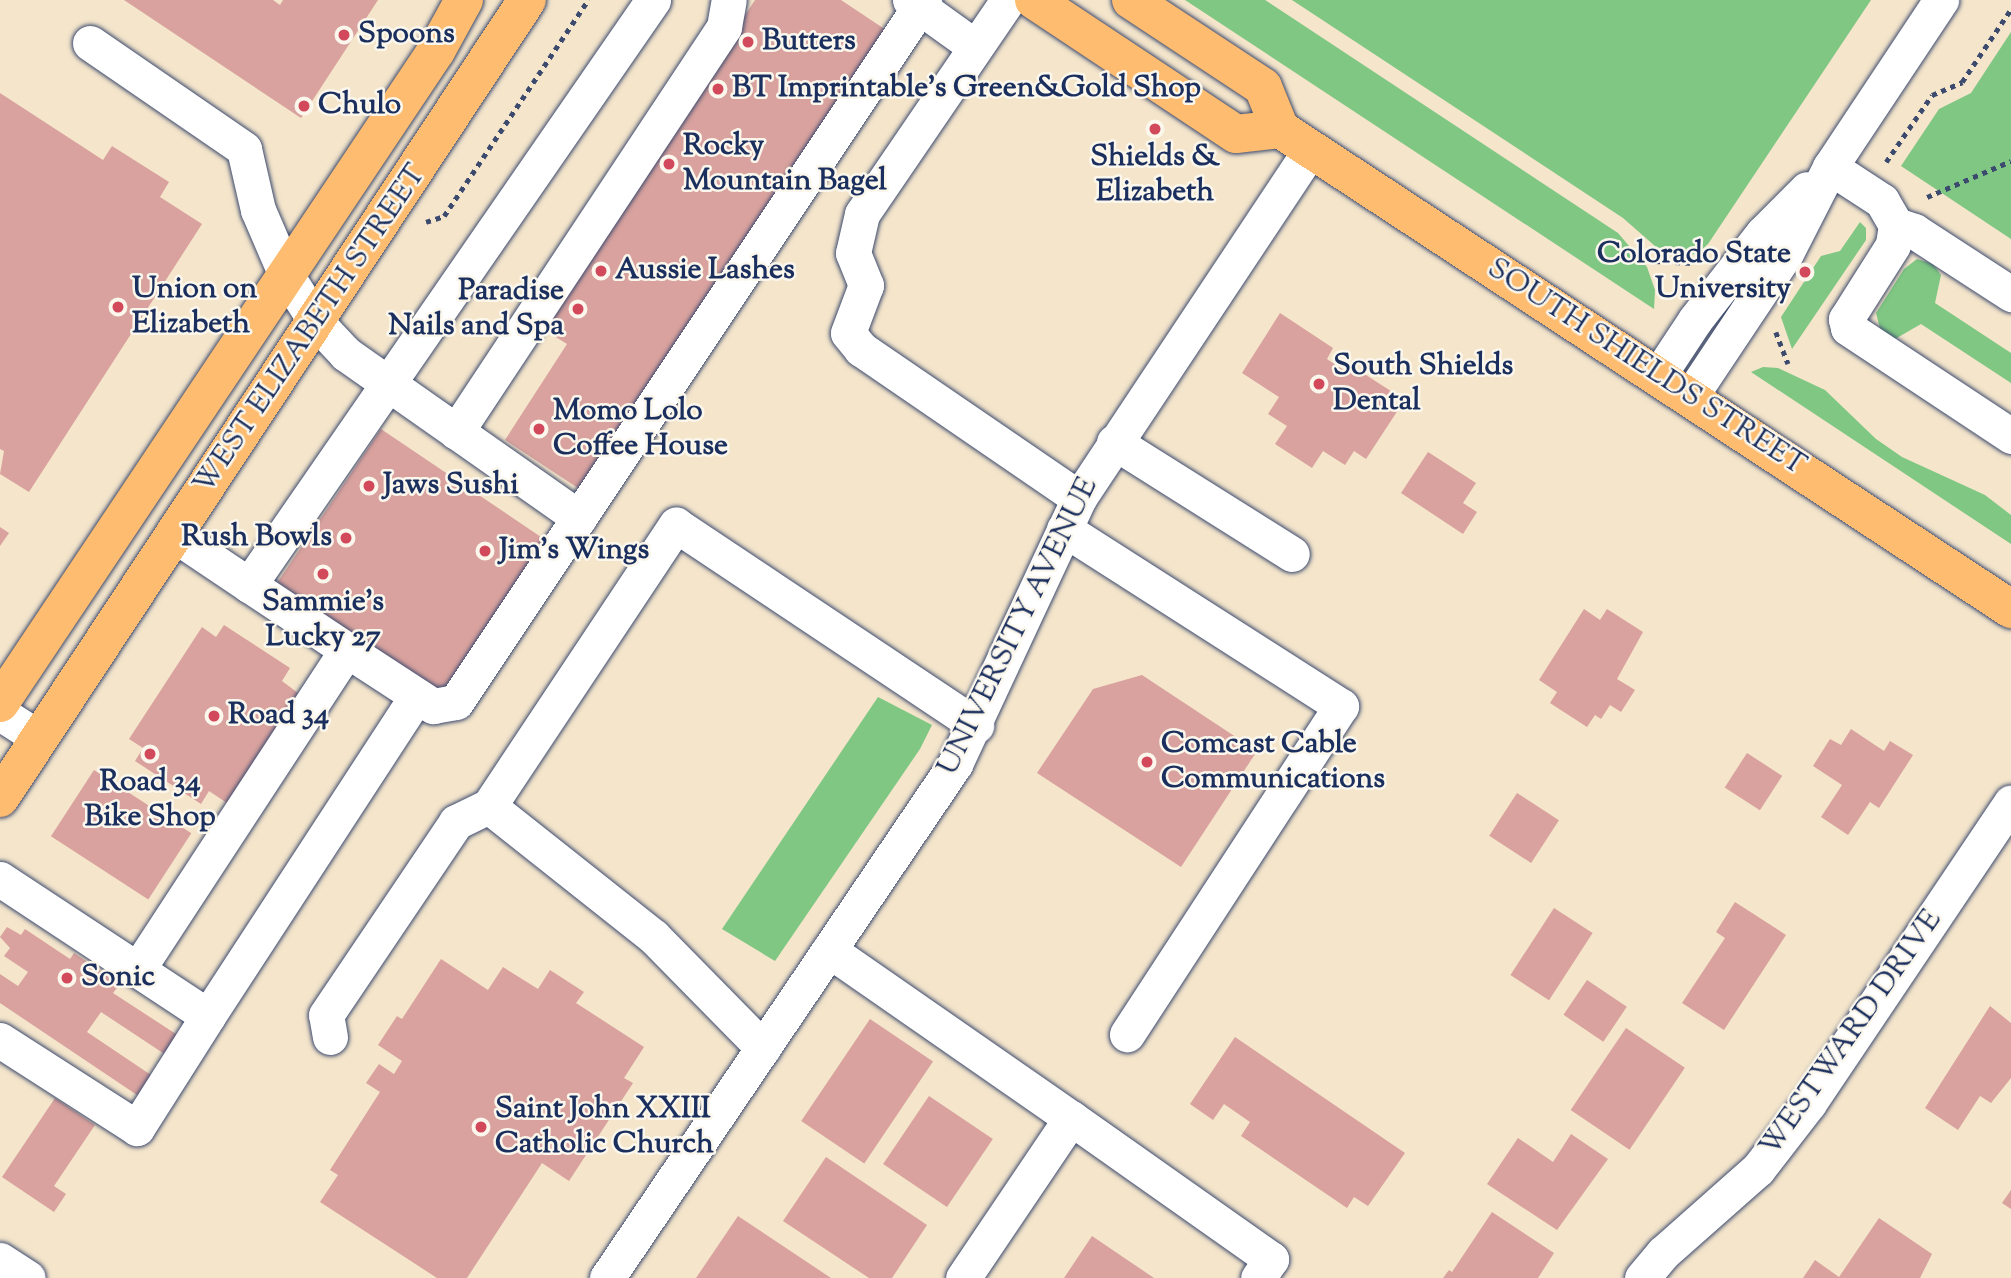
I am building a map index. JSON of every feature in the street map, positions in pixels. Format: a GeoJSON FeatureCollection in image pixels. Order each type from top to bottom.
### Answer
{"type":"FeatureCollection","features":[{"type":"Feature","properties":{"kind":"main road","name":"WEST ELIZABETH STREET"},"geometry":{"type":"LineString","coordinates":[[0,703],[436,51],[464,0]]}},
{"type":"Feature","properties":{"kind":"main road","name":"WEST ELIZABETH STREET"},"geometry":{"type":"LineString","coordinates":[[0,798],[527,0]]}},
{"type":"Feature","properties":{"kind":"main road"},"geometry":{"type":"LineString","coordinates":[[1034,0],[1236,134],[1296,139]]}},
{"type":"Feature","properties":{"kind":"main road"},"geometry":{"type":"LineString","coordinates":[[1131,0],[1262,87],[1296,139]]}},
{"type":"Feature","properties":{"kind":"main road","name":"SOUTH SHIELDS STREET"},"geometry":{"type":"LineString","coordinates":[[1296,139],[2011,609]]}},
{"type":"Feature","properties":{"kind":"street"},"geometry":{"type":"LineString","coordinates":[[249,585],[653,0]]}},
{"type":"Feature","properties":{"kind":"street"},"geometry":{"type":"LineString","coordinates":[[456,432],[724,27],[729,0]]}},
{"type":"Feature","properties":{"kind":"street"},"geometry":{"type":"LineString","coordinates":[[1008,0],[974,46],[862,214],[853,253],[866,285],[848,333],[861,349],[1079,498]]}},
{"type":"Feature","properties":{"kind":"street"},"geometry":{"type":"LineString","coordinates":[[1690,397],[1786,253],[1830,167],[1941,0]]}},
{"type":"Feature","properties":{"kind":"street"},"geometry":{"type":"LineString","coordinates":[[173,534],[433,706],[456,702],[918,2],[974,46]]}},
{"type":"Feature","properties":{"kind":"street"},"geometry":{"type":"LineString","coordinates":[[90,43],[244,149],[258,210],[286,275],[316,322],[346,354],[579,518]]}},
{"type":"Feature","properties":{"kind":"street","name":"UNIVERSITY AVENUE"},"geometry":{"type":"LineString","coordinates":[[607,1278],[955,764],[976,725],[1079,498],[1296,139]]}},
{"type":"Feature","properties":{"kind":"street"},"geometry":{"type":"LineString","coordinates":[[1830,167],[1882,201],[1896,225],[1893,245],[1846,319],[1848,328],[2011,436]]}},
{"type":"Feature","properties":{"kind":"street"},"geometry":{"type":"LineString","coordinates":[[1658,376],[1695,320],[1763,233],[1830,167]]}},
{"type":"Feature","properties":{"kind":"street"},"geometry":{"type":"LineString","coordinates":[[1896,225],[1914,230],[2011,295]]}},
{"type":"Feature","properties":{"kind":"street"},"geometry":{"type":"LineString","coordinates":[[1115,442],[1292,554]]}},
{"type":"Feature","properties":{"kind":"street"},"geometry":{"type":"LineString","coordinates":[[330,1037],[326,1015],[456,822],[489,806],[676,525],[976,725]]}},
{"type":"Feature","properties":{"kind":"street"},"geometry":{"type":"LineString","coordinates":[[1064,529],[1341,706],[1127,1034]]}},
{"type":"Feature","properties":{"kind":"street"},"geometry":{"type":"LineString","coordinates":[[138,969],[347,650]]}},
{"type":"Feature","properties":{"kind":"street"},"geometry":{"type":"LineString","coordinates":[[0,1040],[137,1128],[417,696]]}},
{"type":"Feature","properties":{"kind":"street"},"geometry":{"type":"LineString","coordinates":[[0,713],[39,738]]}},
{"type":"Feature","properties":{"kind":"street","name":"WESTWARD DRIVE"},"geometry":{"type":"LineString","coordinates":[[1642,1278],[1663,1253],[1758,1169],[1809,1103],[2011,802]]}},
{"type":"Feature","properties":{"kind":"street"},"geometry":{"type":"LineString","coordinates":[[489,806],[654,937],[763,1048]]}},
{"type":"Feature","properties":{"kind":"street"},"geometry":{"type":"LineString","coordinates":[[0,879],[208,1016]]}},
{"type":"Feature","properties":{"kind":"street"},"geometry":{"type":"LineString","coordinates":[[829,950],[1271,1259],[1258,1278]]}},
{"type":"Feature","properties":{"kind":"street"},"geometry":{"type":"LineString","coordinates":[[964,1278],[1071,1118]]}},
{"type":"Feature","properties":{"kind":"street"},"geometry":{"type":"LineString","coordinates":[[0,1259],[28,1278]]}},
{"type":"Feature","properties":{"kind":"path"},"geometry":{"type":"LineString","coordinates":[[426,222],[444,216],[588,0]]}},
{"type":"Feature","properties":{"kind":"path"},"geometry":{"type":"LineString","coordinates":[[1927,197],[2011,161]]}},
{"type":"Feature","properties":{"kind":"path"},"geometry":{"type":"LineString","coordinates":[[1655,261],[1705,264]]}},
{"type":"Feature","properties":{"kind":"path"},"geometry":{"type":"LineString","coordinates":[[1773,323],[1788,364]]}},
{"type":"Feature","properties":{"kind":"green space"},"geometry":{"type":"Polygon","coordinates":[[[1185,0],[1265,0],[1618,233],[1647,267],[1655,290],[1654,309],[1185,0]]]}},
{"type":"Feature","properties":{"kind":"green space"},"geometry":{"type":"Polygon","coordinates":[[[1292,0],[1871,0],[1708,244],[1697,254],[1676,255],[1655,246],[1623,218],[1292,0]]]}},
{"type":"Feature","properties":{"kind":"green space"},"geometry":{"type":"Polygon","coordinates":[[[2011,32],[2011,239],[1901,166],[1939,109],[1971,93],[2011,32]]]}},
{"type":"Feature","properties":{"kind":"green space"},"geometry":{"type":"Polygon","coordinates":[[[1860,222],[1866,228],[1866,240],[1792,349],[1781,317],[1821,256],[1840,251],[1860,222]]]}},
{"type":"Feature","properties":{"kind":"green space"},"geometry":{"type":"Polygon","coordinates":[[[1917,259],[1933,264],[1941,275],[1935,303],[2011,353],[2011,383],[1921,324],[1895,339],[1882,336],[1876,313],[1904,269],[1917,259]]]}},
{"type":"Feature","properties":{"kind":"green space"},"geometry":{"type":"Polygon","coordinates":[[[1763,367],[1778,368],[1825,390],[1876,439],[1902,457],[1985,495],[2011,515],[2011,544],[1751,372],[1763,367]]]}},
{"type":"Feature","properties":{"kind":"green space"},"geometry":{"type":"Polygon","coordinates":[[[878,697],[932,725],[920,749],[775,961],[722,929],[878,697]]]}},
{"type":"Feature","properties":{"kind":"building"},"geometry":{"type":"Polygon","coordinates":[[[124,0],[273,0],[280,5],[283,0],[378,0],[301,118],[124,0]]]}},
{"type":"Feature","properties":{"kind":"building"},"geometry":{"type":"Polygon","coordinates":[[[755,0],[841,0],[886,30],[584,492],[505,440],[567,344],[541,328],[755,0]]]}},
{"type":"Feature","properties":{"kind":"building"},"geometry":{"type":"Polygon","coordinates":[[[0,93],[103,160],[112,146],[169,182],[160,197],[202,224],[29,492],[0,474],[4,451],[0,449],[0,93]]]}},
{"type":"Feature","properties":{"kind":"building","name":"South Shields Dental"},"geometry":{"type":"Polygon","coordinates":[[[1280,313],[1333,348],[1327,359],[1348,373],[1352,366],[1397,395],[1392,402],[1400,407],[1366,459],[1354,451],[1345,465],[1323,451],[1312,468],[1275,444],[1287,426],[1268,414],[1279,397],[1242,373],[1280,313]]]}},
{"type":"Feature","properties":{"kind":"building"},"geometry":{"type":"Polygon","coordinates":[[[381,429],[552,544],[448,698],[278,582],[381,429]]]}},
{"type":"Feature","properties":{"kind":"building"},"geometry":{"type":"Polygon","coordinates":[[[1428,452],[1476,483],[1463,503],[1477,512],[1463,534],[1401,493],[1428,452]]]}},
{"type":"Feature","properties":{"kind":"building"},"geometry":{"type":"Polygon","coordinates":[[[0,527],[9,533],[0,546],[0,527]]]}},
{"type":"Feature","properties":{"kind":"building"},"geometry":{"type":"Polygon","coordinates":[[[1584,609],[1600,620],[1607,609],[1643,632],[1617,679],[1635,690],[1621,712],[1610,705],[1601,719],[1595,715],[1587,727],[1550,703],[1557,692],[1539,680],[1584,609]]]}},
{"type":"Feature","properties":{"kind":"building","name":"Road 34"},"geometry":{"type":"Polygon","coordinates":[[[224,625],[290,668],[282,681],[298,693],[227,803],[209,791],[201,804],[135,761],[143,748],[129,739],[202,627],[216,637],[224,625]]]}},
{"type":"Feature","properties":{"kind":"building","name":"Comcast Cable Communications"},"geometry":{"type":"Polygon","coordinates":[[[1142,675],[1257,751],[1181,867],[1037,773],[1093,689],[1142,675]]]}},
{"type":"Feature","properties":{"kind":"building"},"geometry":{"type":"Polygon","coordinates":[[[1851,729],[1884,751],[1890,741],[1913,755],[1879,808],[1870,802],[1848,835],[1821,817],[1842,785],[1813,766],[1830,739],[1841,745],[1851,729]]]}},
{"type":"Feature","properties":{"kind":"building"},"geometry":{"type":"Polygon","coordinates":[[[1747,753],[1782,776],[1760,810],[1725,787],[1747,753]]]}},
{"type":"Feature","properties":{"kind":"building"},"geometry":{"type":"Polygon","coordinates":[[[94,770],[191,833],[148,899],[51,836],[94,770]]]}},
{"type":"Feature","properties":{"kind":"building"},"geometry":{"type":"Polygon","coordinates":[[[1517,793],[1559,820],[1531,863],[1489,836],[1517,793]]]}},
{"type":"Feature","properties":{"kind":"building"},"geometry":{"type":"Polygon","coordinates":[[[1735,902],[1786,935],[1724,1030],[1682,1003],[1725,938],[1716,932],[1735,902]]]}},
{"type":"Feature","properties":{"kind":"building"},"geometry":{"type":"Polygon","coordinates":[[[1554,908],[1593,933],[1549,1000],[1510,975],[1554,908]]]}},
{"type":"Feature","properties":{"kind":"building"},"geometry":{"type":"Polygon","coordinates":[[[7,927],[21,935],[25,929],[70,959],[74,953],[120,984],[113,993],[179,1036],[166,1055],[101,1012],[87,1032],[154,1077],[140,1097],[0,1003],[0,974],[18,986],[28,972],[4,956],[10,948],[0,937],[7,927]]]}},
{"type":"Feature","properties":{"kind":"building","name":"Saint John XXIII Catholic Church"},"geometry":{"type":"Polygon","coordinates":[[[441,959],[488,990],[503,967],[538,989],[550,970],[584,992],[576,1003],[644,1047],[624,1078],[633,1083],[569,1181],[542,1163],[467,1278],[437,1278],[320,1202],[338,1175],[330,1170],[380,1092],[366,1083],[379,1064],[394,1074],[402,1061],[378,1045],[397,1016],[402,1019],[441,959]]]}},
{"type":"Feature","properties":{"kind":"building"},"geometry":{"type":"Polygon","coordinates":[[[1587,980],[1627,1007],[1603,1042],[1564,1015],[1587,980]]]}},
{"type":"Feature","properties":{"kind":"building"},"geometry":{"type":"Polygon","coordinates":[[[1990,1006],[2011,1023],[2011,1078],[1991,1103],[1980,1096],[1958,1130],[1925,1108],[1990,1006]]]}},
{"type":"Feature","properties":{"kind":"building"},"geometry":{"type":"Polygon","coordinates":[[[870,1019],[933,1061],[864,1163],[801,1121],[870,1019]]]}},
{"type":"Feature","properties":{"kind":"building"},"geometry":{"type":"Polygon","coordinates":[[[1626,1028],[1685,1068],[1630,1150],[1571,1110],[1626,1028]]]}},
{"type":"Feature","properties":{"kind":"building"},"geometry":{"type":"Polygon","coordinates":[[[1235,1037],[1405,1153],[1368,1206],[1354,1197],[1347,1208],[1241,1136],[1250,1122],[1224,1104],[1213,1120],[1190,1104],[1235,1037]]]}},
{"type":"Feature","properties":{"kind":"building"},"geometry":{"type":"Polygon","coordinates":[[[929,1096],[993,1139],[947,1207],[883,1164],[929,1096]]]}},
{"type":"Feature","properties":{"kind":"building"},"geometry":{"type":"Polygon","coordinates":[[[55,1098],[95,1125],[54,1186],[66,1194],[54,1212],[2,1177],[55,1098]]]}},
{"type":"Feature","properties":{"kind":"building"},"geometry":{"type":"Polygon","coordinates":[[[1571,1134],[1608,1159],[1557,1230],[1487,1184],[1518,1138],[1553,1162],[1571,1134]]]}},
{"type":"Feature","properties":{"kind":"building"},"geometry":{"type":"Polygon","coordinates":[[[826,1157],[927,1225],[892,1278],[869,1278],[783,1221],[826,1157]]]}},
{"type":"Feature","properties":{"kind":"building"},"geometry":{"type":"Polygon","coordinates":[[[2011,1190],[2011,1209],[2002,1203],[2011,1190]]]}},
{"type":"Feature","properties":{"kind":"building"},"geometry":{"type":"Polygon","coordinates":[[[1492,1212],[1554,1253],[1538,1278],[1443,1278],[1449,1270],[1452,1272],[1492,1212]]]}},
{"type":"Feature","properties":{"kind":"building"},"geometry":{"type":"Polygon","coordinates":[[[738,1216],[831,1278],[696,1278],[738,1216]]]}},
{"type":"Feature","properties":{"kind":"building"},"geometry":{"type":"Polygon","coordinates":[[[1879,1218],[1932,1254],[1920,1278],[1803,1278],[1815,1260],[1839,1277],[1879,1218]]]}},
{"type":"Feature","properties":{"kind":"building"},"geometry":{"type":"Polygon","coordinates":[[[1092,1236],[1154,1278],[1064,1278],[1092,1236]]]}},
{"type":"Feature","properties":{"kind":"place","name":"Spoons"},"geometry":{"type":"Point","coordinates":[344,35]}},
{"type":"Feature","properties":{"kind":"place","name":"Butters"},"geometry":{"type":"Point","coordinates":[748,42]}},
{"type":"Feature","properties":{"kind":"place","name":"BT Imprintable's Green&Gold Shop"},"geometry":{"type":"Point","coordinates":[718,89]}},
{"type":"Feature","properties":{"kind":"place","name":"Chulo"},"geometry":{"type":"Point","coordinates":[304,106]}},
{"type":"Feature","properties":{"kind":"place","name":"Shields & Elizabeth"},"geometry":{"type":"Point","coordinates":[1155,129]}},
{"type":"Feature","properties":{"kind":"place","name":"Rocky Mountain Bagel"},"geometry":{"type":"Point","coordinates":[669,164]}},
{"type":"Feature","properties":{"kind":"place","name":"Aussie Lashes"},"geometry":{"type":"Point","coordinates":[601,271]}},
{"type":"Feature","properties":{"kind":"place","name":"Colorado State University"},"geometry":{"type":"Point","coordinates":[1805,272]}},
{"type":"Feature","properties":{"kind":"place","name":"Union on Elizabeth"},"geometry":{"type":"Point","coordinates":[118,307]}},
{"type":"Feature","properties":{"kind":"place","name":"Paradise Nails and Spa"},"geometry":{"type":"Point","coordinates":[578,309]}},
{"type":"Feature","properties":{"kind":"place","name":"South Shields Dental"},"geometry":{"type":"Point","coordinates":[1319,384]}},
{"type":"Feature","properties":{"kind":"place","name":"Momo Lolo Coffee House"},"geometry":{"type":"Point","coordinates":[539,429]}},
{"type":"Feature","properties":{"kind":"place","name":"Jaws Sushi"},"geometry":{"type":"Point","coordinates":[369,486]}},
{"type":"Feature","properties":{"kind":"place","name":"Rush Bowls"},"geometry":{"type":"Point","coordinates":[346,538]}},
{"type":"Feature","properties":{"kind":"place","name":"Jim's Wings"},"geometry":{"type":"Point","coordinates":[485,551]}},
{"type":"Feature","properties":{"kind":"place","name":"Sammie's Lucky 27"},"geometry":{"type":"Point","coordinates":[323,574]}},
{"type":"Feature","properties":{"kind":"place","name":"Road 34"},"geometry":{"type":"Point","coordinates":[214,716]}},
{"type":"Feature","properties":{"kind":"place","name":"Road 34 Bike Shop"},"geometry":{"type":"Point","coordinates":[150,754]}},
{"type":"Feature","properties":{"kind":"place","name":"Comcast Cable Communications"},"geometry":{"type":"Point","coordinates":[1147,762]}},
{"type":"Feature","properties":{"kind":"place","name":"Sonic"},"geometry":{"type":"Point","coordinates":[67,978]}},
{"type":"Feature","properties":{"kind":"place","name":"Saint John XXIII Catholic Church"},"geometry":{"type":"Point","coordinates":[481,1127]}}]}
